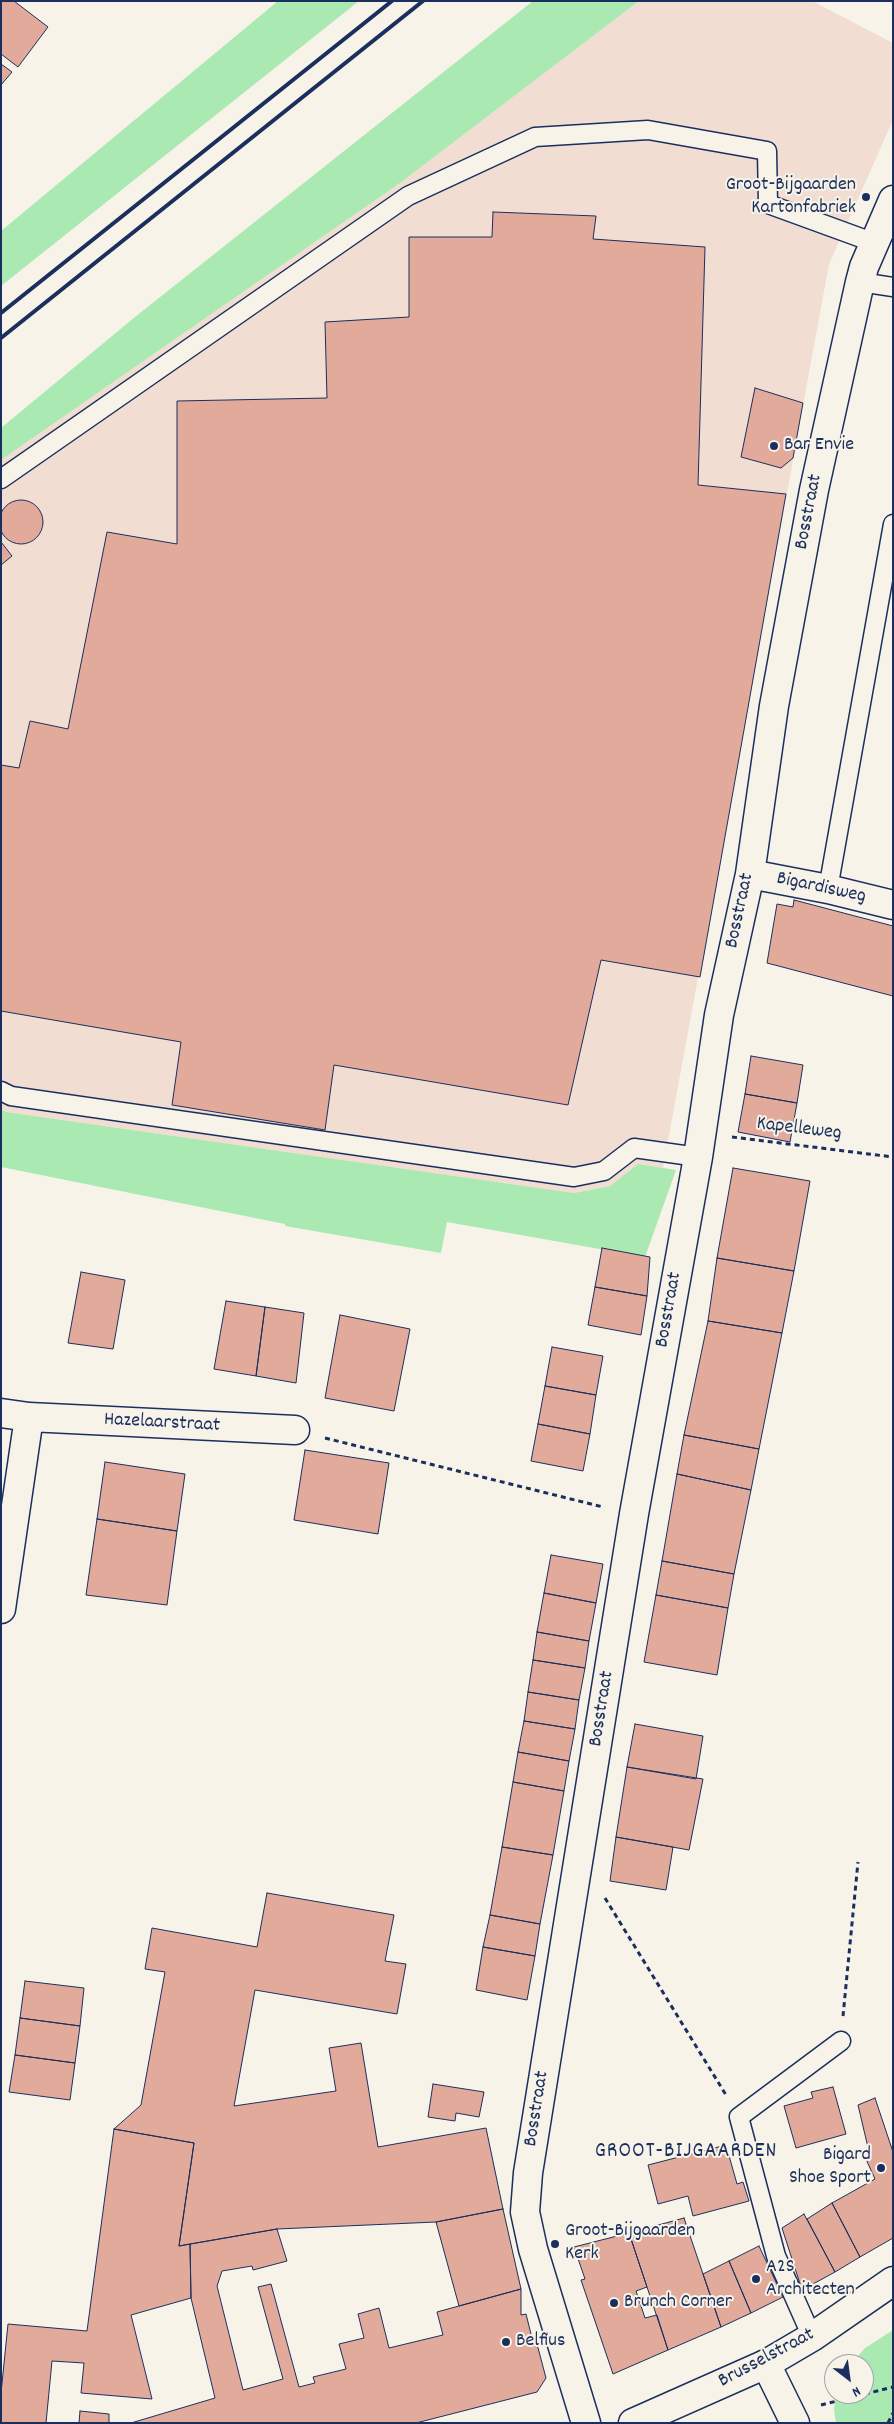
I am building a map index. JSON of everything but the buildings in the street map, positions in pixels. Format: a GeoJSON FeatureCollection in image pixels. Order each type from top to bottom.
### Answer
{"type":"FeatureCollection","features":[{"type":"Feature","properties":{"kind":"street","name":"Bosstraat"},"geometry":{"type":"LineString","coordinates":[[586,2423],[533,2249],[525,2212],[528,2173],[634,1514],[700,1145],[720,1015],[750,874],[774,706],[810,510],[860,282],[893,200]]}},
{"type":"Feature","properties":{"kind":"street","name":"Bigardisweg"},"geometry":{"type":"LineString","coordinates":[[750,874],[828,889],[893,905]]}},
{"type":"Feature","properties":{"kind":"street","name":"Hazelaarstraat"},"geometry":{"type":"LineString","coordinates":[[1,1413],[29,1418],[295,1430]]}},
{"type":"Feature","properties":{"kind":"street"},"geometry":{"type":"LineString","coordinates":[[1,1609],[29,1418]]}},
{"type":"Feature","properties":{"kind":"street","name":"Brusselstraat"},"geometry":{"type":"LineString","coordinates":[[633,2423],[766,2364],[812,2337],[893,2281]]}},
{"type":"Feature","properties":{"kind":"street"},"geometry":{"type":"LineString","coordinates":[[766,2364],[793,2418]]}},
{"type":"Feature","properties":{"kind":"lane"},"geometry":{"type":"LineString","coordinates":[[1,479],[408,196],[535,137],[648,130],[767,151],[768,204],[875,243]]}},
{"type":"Feature","properties":{"kind":"lane"},"geometry":{"type":"LineString","coordinates":[[860,282],[893,287]]}},
{"type":"Feature","properties":{"kind":"lane"},"geometry":{"type":"LineString","coordinates":[[828,889],[893,524]]}},
{"type":"Feature","properties":{"kind":"lane"},"geometry":{"type":"LineString","coordinates":[[1,1091],[11,1096],[574,1177],[604,1171],[634,1148],[700,1145]]}},
{"type":"Feature","properties":{"kind":"lane"},"geometry":{"type":"LineString","coordinates":[[812,2337],[776,2256],[739,2117],[841,2041]]}},
{"type":"Feature","properties":{"kind":"path","name":"Kapelleweg"},"geometry":{"type":"LineString","coordinates":[[700,1145],[893,1157]]}},
{"type":"Feature","properties":{"kind":"path"},"geometry":{"type":"LineString","coordinates":[[295,1430],[634,1514]]}},
{"type":"Feature","properties":{"kind":"path"},"geometry":{"type":"LineString","coordinates":[[580,1855],[739,2117]]}},
{"type":"Feature","properties":{"kind":"path"},"geometry":{"type":"LineString","coordinates":[[841,2041],[858,1862]]}},
{"type":"Feature","properties":{"kind":"path"},"geometry":{"type":"LineString","coordinates":[[793,2418],[893,2387]]}},
{"type":"Feature","properties":{"kind":"path"},"geometry":{"type":"LineString","coordinates":[[888,2423],[893,2413]]}},
{"type":"Feature","properties":{"kind":"shaded area"},"geometry":{"type":"Polygon","coordinates":[[[639,1],[812,1],[893,43],[893,120],[829,264],[663,1168],[638,1164],[610,1186],[574,1193],[6,1112],[1,1109],[1,460],[400,183],[639,1]]]}},
{"type":"Feature","properties":{"kind":"green space"},"geometry":{"type":"Polygon","coordinates":[[[278,1],[359,1],[1,286],[1,231],[278,1]]]}},
{"type":"Feature","properties":{"kind":"green space"},"geometry":{"type":"Polygon","coordinates":[[[533,1],[639,1],[400,183],[1,460],[1,428],[135,317],[533,1]]]}},
{"type":"Feature","properties":{"kind":"green space"},"geometry":{"type":"Polygon","coordinates":[[[1,1109],[6,1112],[574,1193],[610,1186],[638,1164],[676,1170],[645,1257],[447,1222],[441,1253],[285,1226],[285,1224],[1,1167],[1,1109]]]}},
{"type":"Feature","properties":{"kind":"green space"},"geometry":{"type":"Polygon","coordinates":[[[893,2330],[893,2423],[836,2423],[835,2404],[874,2404],[874,2354],[860,2354],[865,2348],[893,2330]]]}},
{"type":"Feature","properties":{"kind":"railway"},"geometry":{"type":"LineString","coordinates":[[1,313],[392,1]]}},
{"type":"Feature","properties":{"kind":"railway"},"geometry":{"type":"LineString","coordinates":[[1,338],[423,1]]}},
{"type":"Feature","properties":{"kind":"place","name":"Groot-Bijgaarden Kartonfabriek"},"geometry":{"type":"Point","coordinates":[866,197]}},
{"type":"Feature","properties":{"kind":"place","name":"Bar Envie"},"geometry":{"type":"Point","coordinates":[774,446]}},
{"type":"Feature","properties":{"kind":"place","name":"Bigard Shoe Sport"},"geometry":{"type":"Point","coordinates":[881,2168]}},
{"type":"Feature","properties":{"kind":"place","name":"Groot-Bijgaarden Kerk"},"geometry":{"type":"Point","coordinates":[555,2244]}},
{"type":"Feature","properties":{"kind":"place","name":"A2S Architecten"},"geometry":{"type":"Point","coordinates":[756,2279]}},
{"type":"Feature","properties":{"kind":"place","name":"Brunch Corner"},"geometry":{"type":"Point","coordinates":[614,2303]}},
{"type":"Feature","properties":{"kind":"place","name":"Belfius"},"geometry":{"type":"Point","coordinates":[506,2342]}},
{"type":"Feature","properties":{"kind":"district","name":"GROOT-BIJGAARDEN"},"geometry":{"type":"Point","coordinates":[686,2153]}}]}
